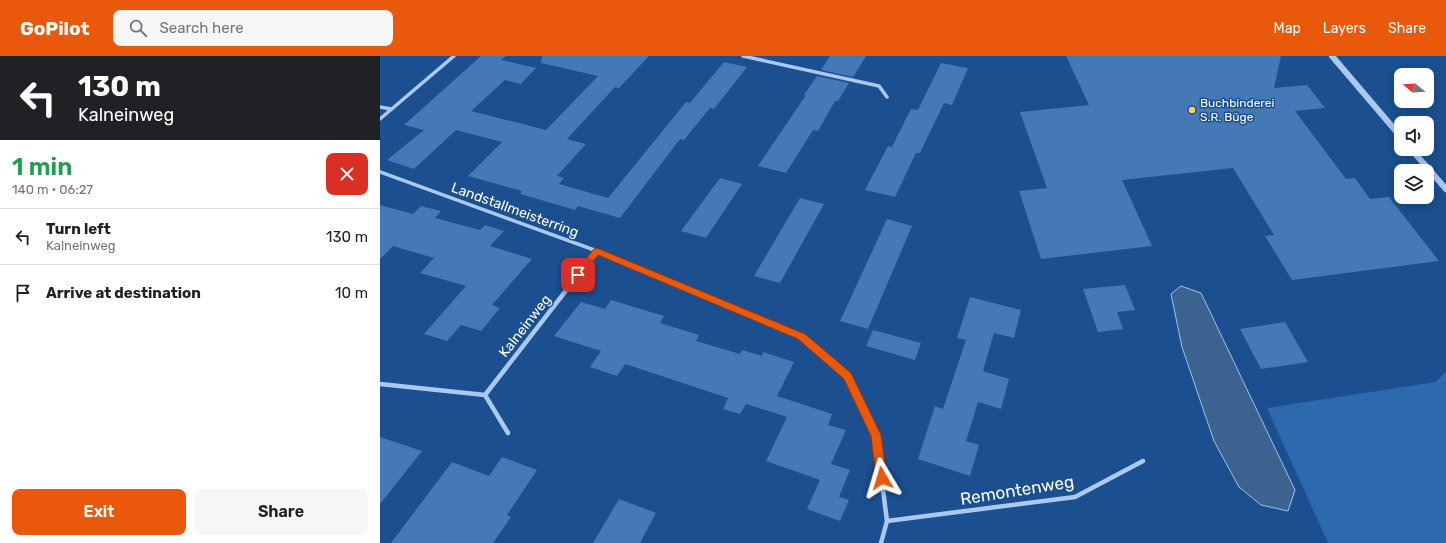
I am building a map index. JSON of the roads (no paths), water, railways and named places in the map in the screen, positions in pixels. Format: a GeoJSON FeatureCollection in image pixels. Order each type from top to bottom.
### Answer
{"type":"FeatureCollection","features":[{"type":"Feature","properties":{"kind":"street"},"geometry":{"type":"LineString","coordinates":[[380,118],[454,56]]}},
{"type":"Feature","properties":{"kind":"street"},"geometry":{"type":"LineString","coordinates":[[743,56],[879,86],[887,97]]}},
{"type":"Feature","properties":{"kind":"street"},"geometry":{"type":"LineString","coordinates":[[1332,56],[1394,129]]}},
{"type":"Feature","properties":{"kind":"street"},"geometry":{"type":"LineString","coordinates":[[380,107],[391,110]]}},
{"type":"Feature","properties":{"kind":"street"},"geometry":{"type":"LineString","coordinates":[[1417,156],[1446,189]]}},
{"type":"Feature","properties":{"kind":"street","name":"Landstallmeisterring"},"geometry":{"type":"LineString","coordinates":[[380,172],[597,251],[802,336],[847,376],[876,435],[887,521],[881,543]]}},
{"type":"Feature","properties":{"kind":"street","name":"Kalneinweg"},"geometry":{"type":"LineString","coordinates":[[485,396],[597,251]]}},
{"type":"Feature","properties":{"kind":"street"},"geometry":{"type":"LineString","coordinates":[[380,384],[485,396],[508,433]]}},
{"type":"Feature","properties":{"kind":"street","name":"Remontenweg"},"geometry":{"type":"LineString","coordinates":[[887,521],[1075,497],[1143,461]]}},
{"type":"Feature","properties":{"kind":"place","name":"Buchbinderei S.R. Büge"},"geometry":{"type":"Point","coordinates":[1192,110]}}]}
